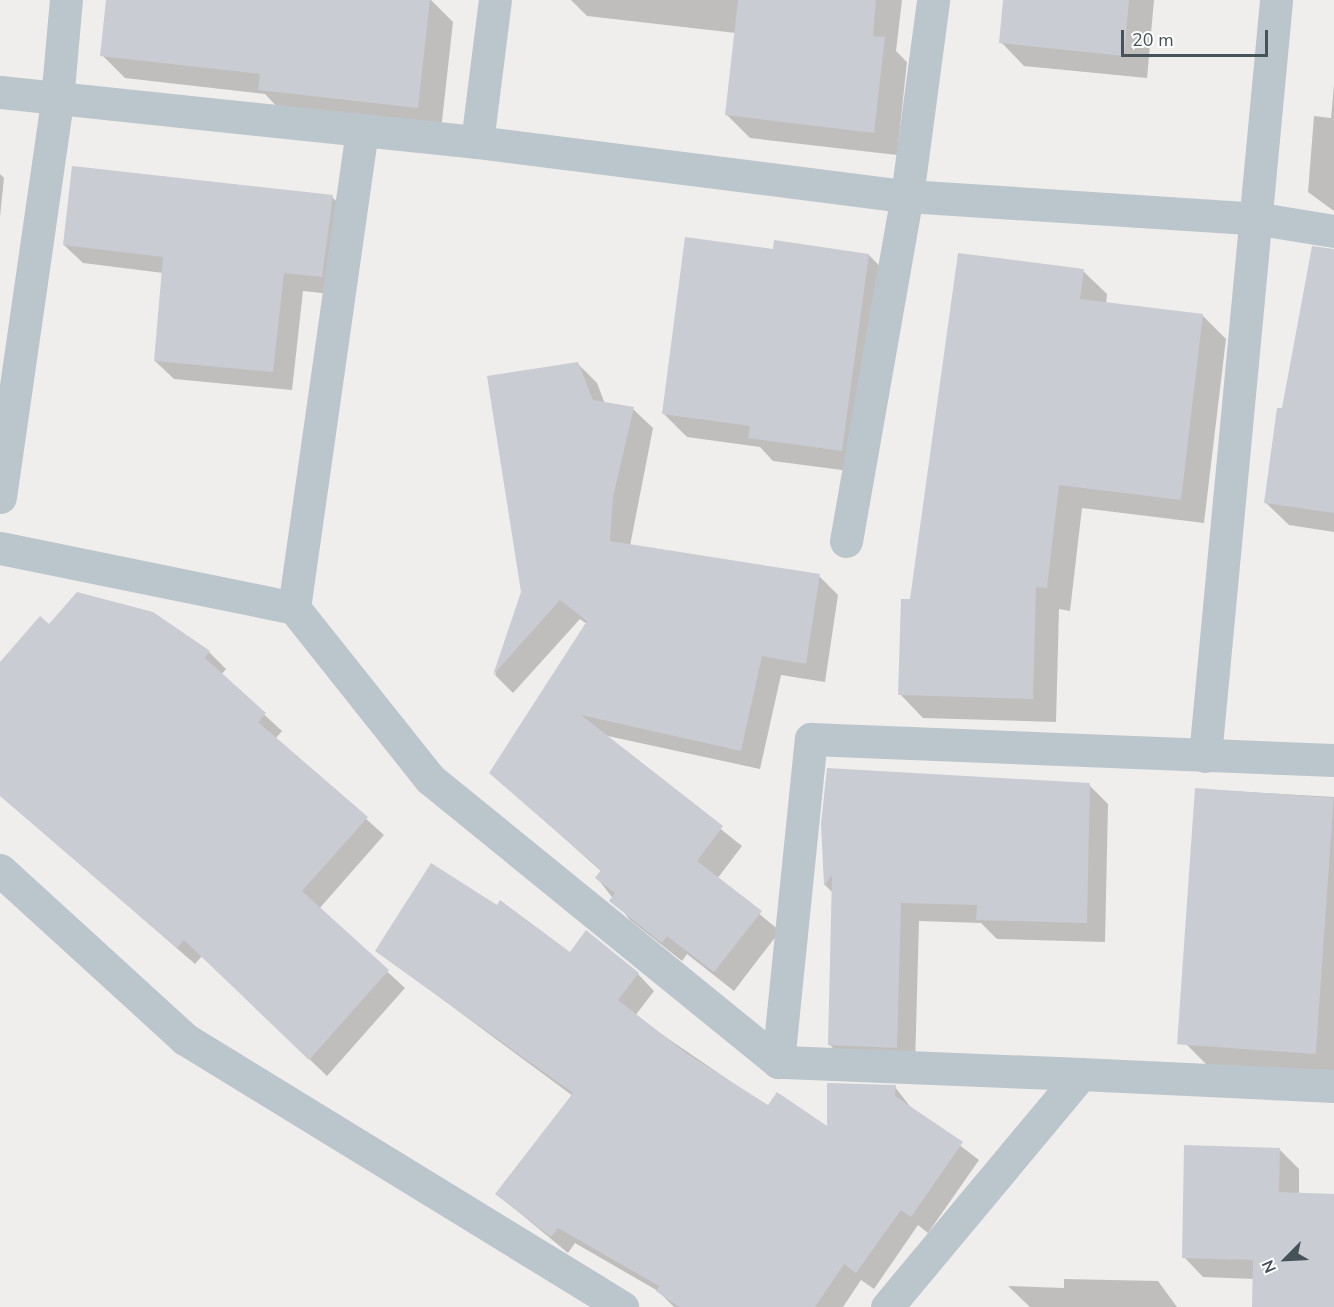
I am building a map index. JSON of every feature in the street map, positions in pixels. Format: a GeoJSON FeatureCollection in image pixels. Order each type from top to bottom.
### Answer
{"type":"FeatureCollection","features":[{"type":"Feature","properties":{"kind":"street"},"geometry":{"type":"LineString","coordinates":[[0,497],[57,100],[66,0]]}},
{"type":"Feature","properties":{"kind":"street"},"geometry":{"type":"LineString","coordinates":[[477,142],[495,0]]}},
{"type":"Feature","properties":{"kind":"street"},"geometry":{"type":"LineString","coordinates":[[846,541],[907,196],[933,0]]}},
{"type":"Feature","properties":{"kind":"street"},"geometry":{"type":"LineString","coordinates":[[1205,756],[1260,219],[1276,0]]}},
{"type":"Feature","properties":{"kind":"street"},"geometry":{"type":"LineString","coordinates":[[0,92],[57,100],[477,142],[907,196],[1260,219],[1334,231]]}},
{"type":"Feature","properties":{"kind":"street"},"geometry":{"type":"LineString","coordinates":[[294,608],[362,130]]}},
{"type":"Feature","properties":{"kind":"street"},"geometry":{"type":"LineString","coordinates":[[0,548],[294,608],[430,779],[778,1062],[1334,1086]]}},
{"type":"Feature","properties":{"kind":"street"},"geometry":{"type":"LineString","coordinates":[[778,1062],[811,739],[1334,760]]}},
{"type":"Feature","properties":{"kind":"street"},"geometry":{"type":"LineString","coordinates":[[0,870],[185,1039],[622,1307]]}},
{"type":"Feature","properties":{"kind":"street"},"geometry":{"type":"LineString","coordinates":[[887,1307],[1081,1074]]}},
{"type":"Feature","properties":{"kind":"building"},"geometry":{"type":"Polygon","coordinates":[[[106,0],[430,0],[418,108],[258,90],[260,74],[100,56],[106,0]]]}},
{"type":"Feature","properties":{"kind":"building"},"geometry":{"type":"Polygon","coordinates":[[[738,0],[876,0],[873,36],[885,37],[874,133],[725,115],[738,0]]]}},
{"type":"Feature","properties":{"kind":"building"},"geometry":{"type":"Polygon","coordinates":[[[1003,0],[1129,0],[1124,56],[999,43],[1003,0]]]}},
{"type":"Feature","properties":{"kind":"building"},"geometry":{"type":"Polygon","coordinates":[[[72,166],[333,195],[322,277],[284,273],[273,372],[154,361],[163,257],[63,245],[72,166]]]}},
{"type":"Feature","properties":{"kind":"building"},"geometry":{"type":"Polygon","coordinates":[[[685,237],[773,249],[774,240],[869,254],[842,451],[748,438],[750,426],[662,414],[685,237]]]}},
{"type":"Feature","properties":{"kind":"building"},"geometry":{"type":"Polygon","coordinates":[[[1312,246],[1334,249],[1334,513],[1264,503],[1277,408],[1282,408],[1312,246]]]}},
{"type":"Feature","properties":{"kind":"building"},"geometry":{"type":"Polygon","coordinates":[[[958,253],[1084,269],[1080,299],[1203,314],[1181,500],[1059,485],[1047,588],[1036,587],[1033,699],[898,695],[901,599],[910,599],[958,253]]]}},
{"type":"Feature","properties":{"kind":"building"},"geometry":{"type":"Polygon","coordinates":[[[578,362],[593,400],[634,407],[613,497],[610,541],[820,574],[806,664],[762,656],[741,751],[581,715],[723,826],[697,861],[762,911],[714,972],[667,936],[662,943],[609,901],[615,893],[595,878],[601,870],[489,773],[587,621],[560,600],[493,675],[521,592],[487,376],[578,362]]]}},
{"type":"Feature","properties":{"kind":"building"},"geometry":{"type":"Polygon","coordinates":[[[77,592],[153,612],[210,651],[205,658],[266,713],[258,722],[368,817],[302,891],[389,970],[309,1060],[184,940],[177,948],[0,796],[0,662],[40,616],[49,624],[77,592]]]}},
{"type":"Feature","properties":{"kind":"building"},"geometry":{"type":"Polygon","coordinates":[[[827,768],[1090,783],[1087,923],[976,920],[977,905],[901,903],[897,1048],[828,1045],[832,875],[824,886],[821,824],[827,768]]]}},
{"type":"Feature","properties":{"kind":"building"},"geometry":{"type":"Polygon","coordinates":[[[1195,788],[1334,798],[1316,1054],[1177,1044],[1195,788]]]}},
{"type":"Feature","properties":{"kind":"building"},"geometry":{"type":"Polygon","coordinates":[[[431,863],[497,905],[500,900],[570,952],[586,930],[639,973],[618,1000],[686,1053],[768,1105],[777,1092],[827,1126],[827,1083],[896,1085],[895,1096],[963,1142],[911,1217],[901,1210],[856,1273],[844,1264],[815,1307],[679,1307],[656,1291],[659,1286],[558,1228],[551,1237],[495,1194],[573,1093],[375,951],[431,863]]]}},
{"type":"Feature","properties":{"kind":"building"},"geometry":{"type":"Polygon","coordinates":[[[1184,1145],[1280,1148],[1279,1192],[1334,1194],[1334,1307],[1252,1307],[1253,1260],[1182,1258],[1184,1145]]]}}]}
